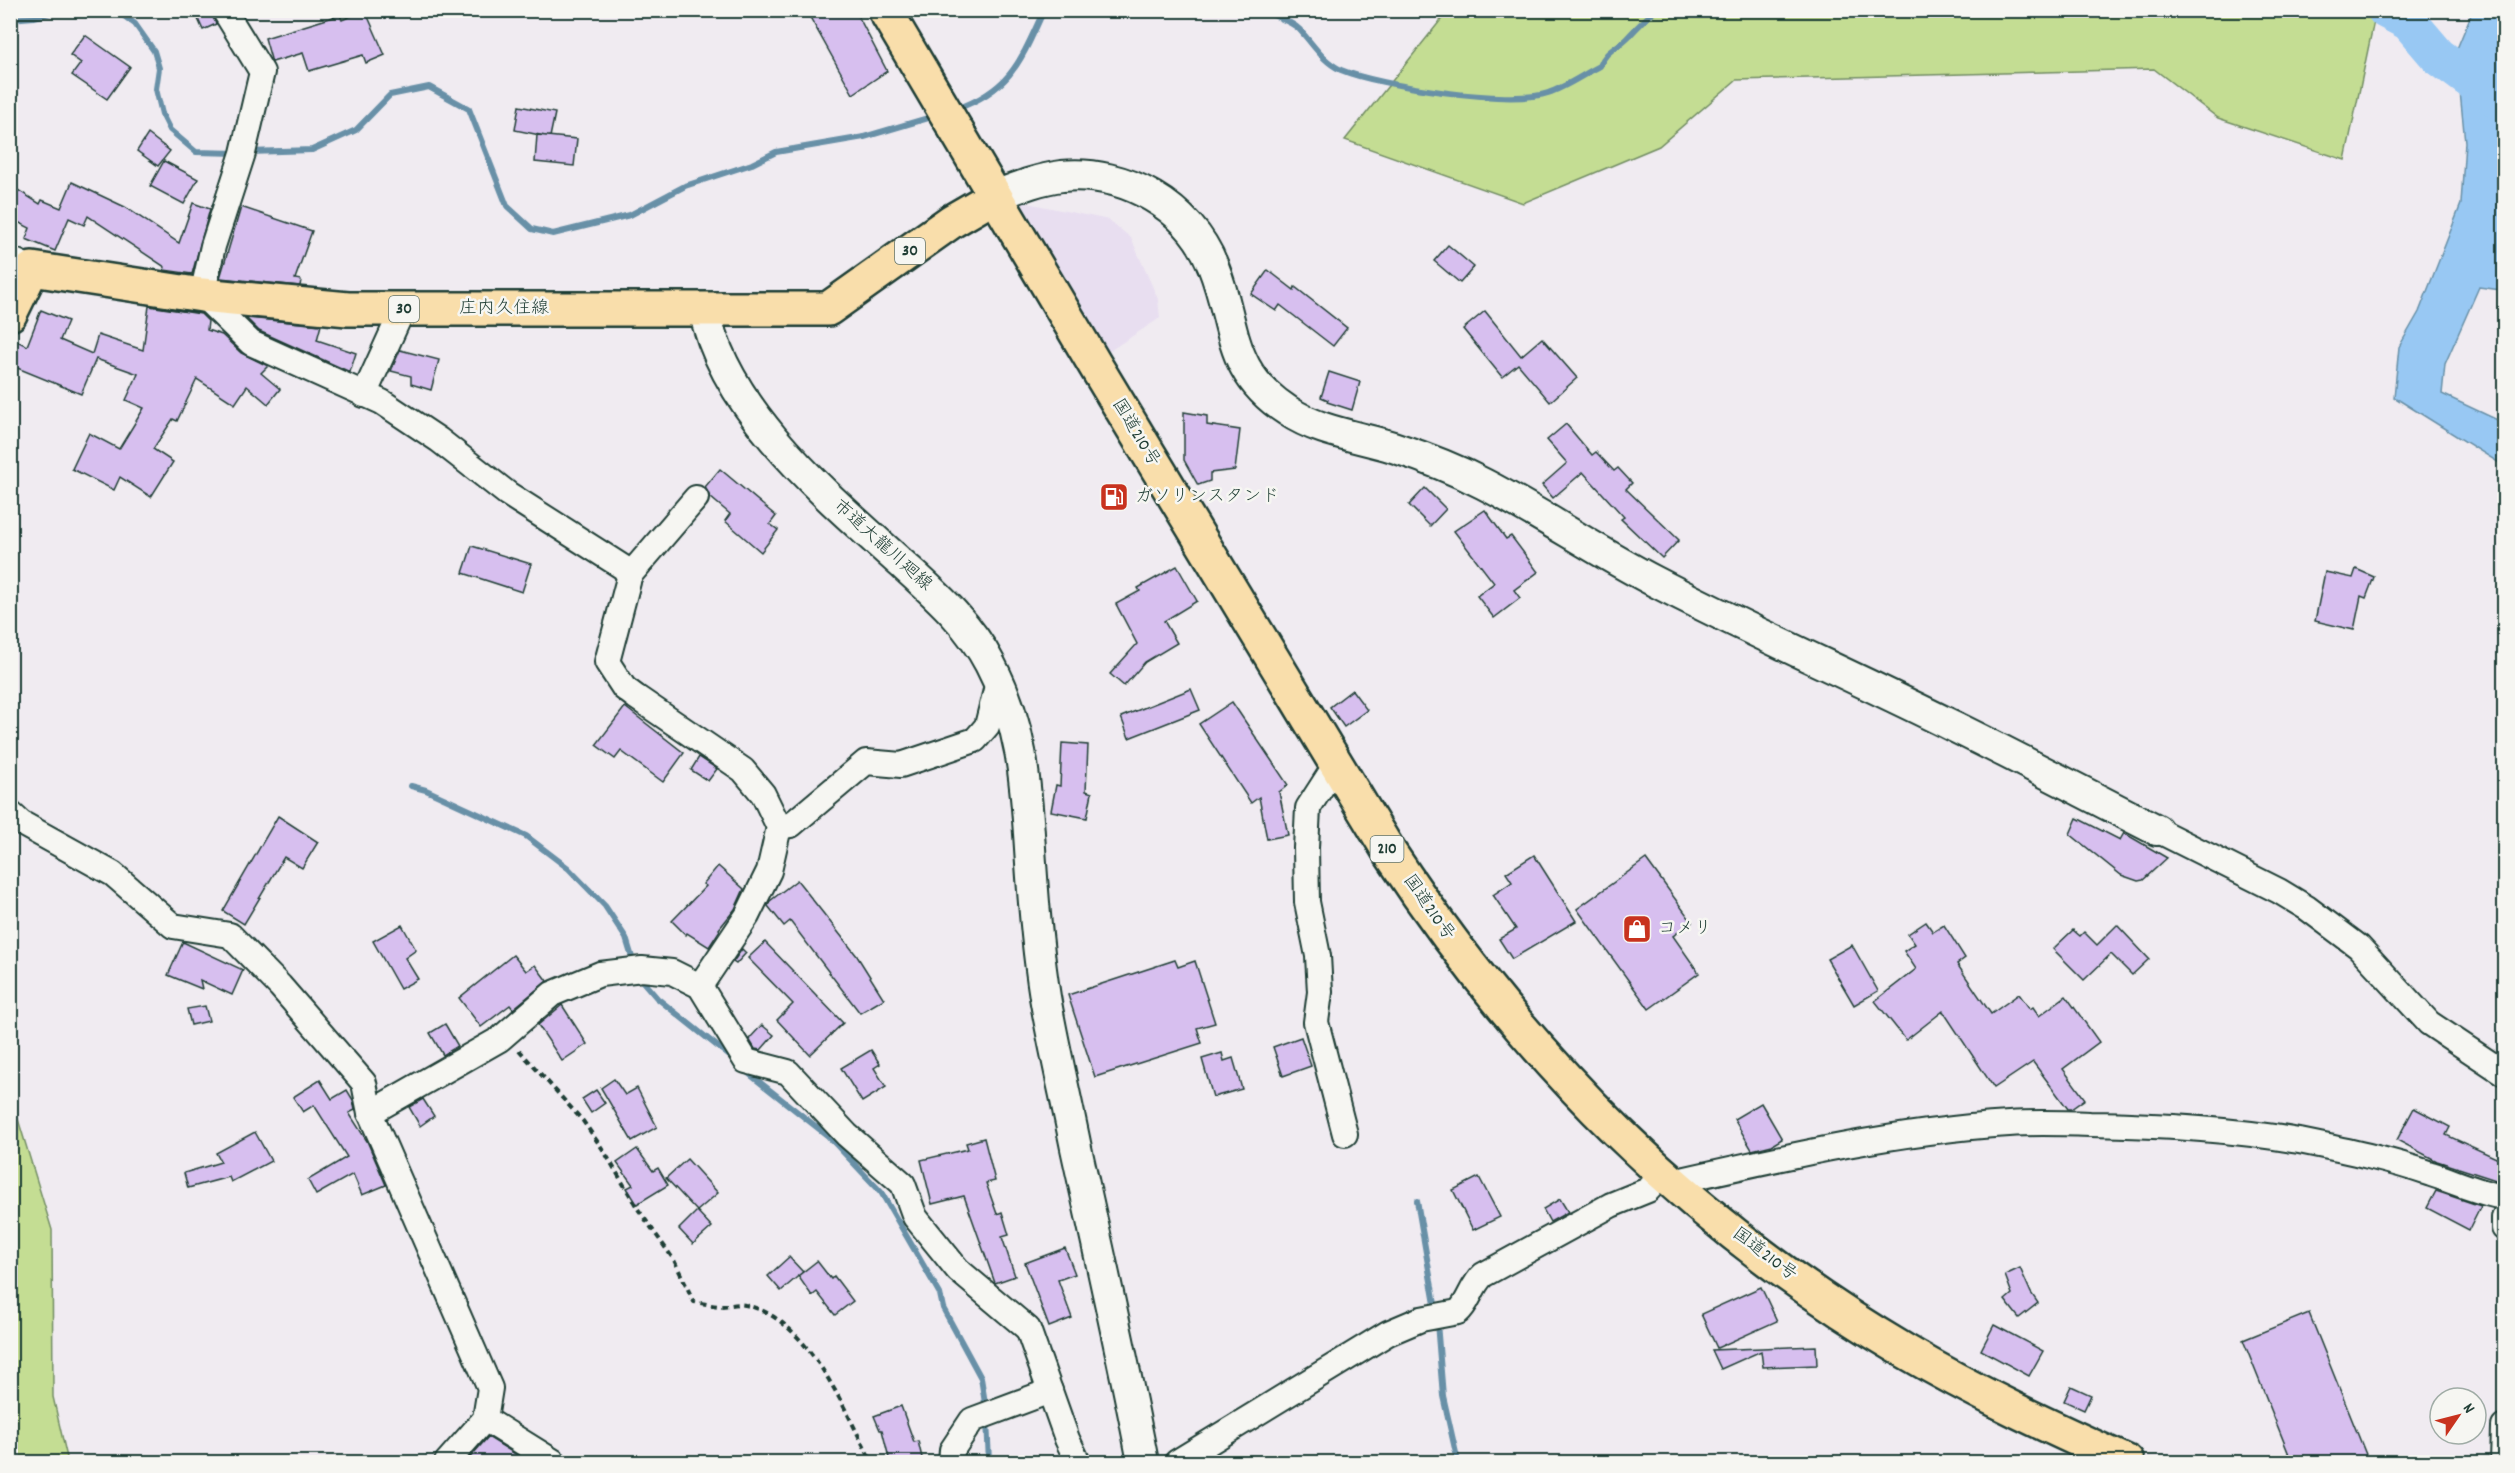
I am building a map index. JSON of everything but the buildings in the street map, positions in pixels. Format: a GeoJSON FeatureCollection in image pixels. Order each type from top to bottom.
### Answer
{"type":"FeatureCollection","features":[{"type":"Feature","properties":{"kind":"main road","name":"国道210号"},"geometry":{"type":"LineString","coordinates":[[885,10],[1335,766],[1427,910],[1499,1003],[1579,1094],[1619,1134],[1668,1178],[1771,1262],[1905,1351],[2013,1409],[2127,1462]]}},
{"type":"Feature","properties":{"kind":"main road","name":"庄内久住線"},"geometry":{"type":"LineString","coordinates":[[10,314],[21,264],[202,296],[348,309],[828,309],[952,221],[995,196]]}},
{"type":"Feature","properties":{"kind":"street"},"geometry":{"type":"LineString","coordinates":[[224,10],[262,72],[243,153],[213,246],[202,296],[252,344],[382,402],[439,440],[508,494],[624,568],[629,576]]}},
{"type":"Feature","properties":{"kind":"street"},"geometry":{"type":"LineString","coordinates":[[995,196],[1029,183],[1060,176],[1087,176],[1141,190],[1163,202],[1182,218],[1205,249],[1214,266],[1235,347],[1256,385],[1272,400],[1312,425],[1392,447],[1451,468],[1486,485],[1657,583],[1957,728],[2279,891],[2307,908],[2359,947],[2429,1023],[2505,1073]]}},
{"type":"Feature","properties":{"kind":"street"},"geometry":{"type":"LineString","coordinates":[[364,394],[403,309]]}},
{"type":"Feature","properties":{"kind":"street","name":"市道大龍川廻線"},"geometry":{"type":"LineString","coordinates":[[704,309],[717,355],[780,447],[813,483],[947,605],[972,633],[1008,703],[1020,748],[1028,800],[1035,915],[1046,1001],[1143,1462]]}},
{"type":"Feature","properties":{"kind":"street"},"geometry":{"type":"LineString","coordinates":[[696,498],[629,576],[607,662],[624,687],[636,697],[743,771],[763,794],[779,827],[769,871],[747,916],[700,986]]}},
{"type":"Feature","properties":{"kind":"street"},"geometry":{"type":"LineString","coordinates":[[779,827],[791,825],[866,762],[901,765],[975,740],[987,726],[998,682]]}},
{"type":"Feature","properties":{"kind":"street"},"geometry":{"type":"LineString","coordinates":[[1335,766],[1308,807],[1305,848],[1307,902],[1318,956],[1320,992],[1316,1023],[1345,1134]]}},
{"type":"Feature","properties":{"kind":"street"},"geometry":{"type":"LineString","coordinates":[[10,813],[21,823],[113,874],[173,926],[230,935],[280,986],[364,1083],[370,1113],[490,1388],[485,1419],[447,1462]]}},
{"type":"Feature","properties":{"kind":"street"},"geometry":{"type":"LineString","coordinates":[[370,1113],[500,1039],[552,994],[600,975],[642,969],[672,972],[700,986],[746,1061],[788,1072],[847,1135],[903,1184],[915,1217],[958,1270],[1028,1329],[1078,1462]]}},
{"type":"Feature","properties":{"kind":"street"},"geometry":{"type":"LineString","coordinates":[[1176,1462],[1388,1333],[1421,1319],[1458,1312],[1463,1308],[1473,1286],[1482,1275],[1611,1205],[1648,1190],[1668,1178],[1951,1130],[2011,1124],[2126,1124],[2225,1131],[2300,1142],[2403,1166],[2479,1192],[2505,1197]]}},
{"type":"Feature","properties":{"kind":"street"},"geometry":{"type":"LineString","coordinates":[[2505,1218],[2505,1228]]}},
{"type":"Feature","properties":{"kind":"street"},"geometry":{"type":"LineString","coordinates":[[951,1462],[952,1449],[972,1420],[1050,1391]]}},
{"type":"Feature","properties":{"kind":"street"},"geometry":{"type":"LineString","coordinates":[[485,1419],[554,1462]]}},
{"type":"Feature","properties":{"kind":"street"},"geometry":{"type":"LineString","coordinates":[[2503,1462],[2505,1427]]}},
{"type":"Feature","properties":{"kind":"path"},"geometry":{"type":"LineString","coordinates":[[516,1046],[583,1121],[599,1144],[638,1209],[674,1260],[694,1302],[720,1306],[743,1304],[767,1312],[786,1323],[813,1355],[872,1462]]}},
{"type":"Feature","properties":{"kind":"shaded area"},"geometry":{"type":"Polygon","coordinates":[[[1013,200],[1109,220],[1131,238],[1158,299],[1160,318],[1108,352],[1086,333],[1013,200]]]}},
{"type":"Feature","properties":{"kind":"green space"},"geometry":{"type":"Polygon","coordinates":[[[1448,11],[2376,11],[2345,160],[2218,118],[2154,69],[1736,80],[1659,146],[1523,203],[1345,140],[1448,11]]]}},
{"type":"Feature","properties":{"kind":"green space"},"geometry":{"type":"Polygon","coordinates":[[[10,1093],[52,1230],[53,1397],[68,1462],[11,1462],[10,1093]]]}},
{"type":"Feature","properties":{"kind":"water"},"geometry":{"type":"Polygon","coordinates":[[[2473,10],[2504,11],[2504,295],[2501,290],[2479,287],[2445,364],[2442,394],[2504,423],[2504,466],[2394,397],[2399,347],[2419,312],[2461,204],[2465,142],[2456,51],[2473,10]]]}},
{"type":"Feature","properties":{"kind":"waterway"},"geometry":{"type":"LineString","coordinates":[[10,19],[34,17],[61,10]]}},
{"type":"Feature","properties":{"kind":"waterway"},"geometry":{"type":"LineString","coordinates":[[116,10],[135,24],[154,51],[159,68],[156,89],[162,114],[170,130],[196,152],[238,153]]}},
{"type":"Feature","properties":{"kind":"waterway"},"geometry":{"type":"LineString","coordinates":[[956,109],[990,92],[1012,71],[1021,58],[1044,10]]}},
{"type":"Feature","properties":{"kind":"waterway"},"geometry":{"type":"LineString","coordinates":[[1263,10],[1296,26],[1323,57],[1341,70],[1413,88],[1476,96],[1505,97],[1548,93],[1600,66],[1608,53],[1656,10]]}},
{"type":"Feature","properties":{"kind":"waterway"},"geometry":{"type":"LineString","coordinates":[[2386,10],[2409,22],[2438,56],[2499,101]]}},
{"type":"Feature","properties":{"kind":"waterway"},"geometry":{"type":"LineString","coordinates":[[249,152],[312,150],[356,130],[390,95],[429,87],[469,109],[507,206],[532,229],[553,234],[630,215],[685,186],[752,164],[776,152],[864,137],[935,116]]}},
{"type":"Feature","properties":{"kind":"waterway"},"geometry":{"type":"LineString","coordinates":[[411,786],[426,790],[526,836],[568,868],[605,906],[626,938],[634,964]]}},
{"type":"Feature","properties":{"kind":"waterway"},"geometry":{"type":"LineString","coordinates":[[638,976],[657,998],[732,1058]]}},
{"type":"Feature","properties":{"kind":"waterway"},"geometry":{"type":"LineString","coordinates":[[743,1069],[828,1136],[881,1192],[940,1294],[943,1308],[981,1378],[986,1409]]}},
{"type":"Feature","properties":{"kind":"waterway"},"geometry":{"type":"LineString","coordinates":[[1417,1201],[1436,1310]]}},
{"type":"Feature","properties":{"kind":"waterway"},"geometry":{"type":"LineString","coordinates":[[1437,1323],[1443,1396],[1458,1462]]}},
{"type":"Feature","properties":{"kind":"waterway"},"geometry":{"type":"LineString","coordinates":[[987,1419],[989,1462]]}},
{"type":"Feature","properties":{"kind":"place","name":"ガソリンスタンド"},"geometry":{"type":"Point","coordinates":[1114,497]}},
{"type":"Feature","properties":{"kind":"place","name":"コメリ"},"geometry":{"type":"Point","coordinates":[1637,929]}}]}
